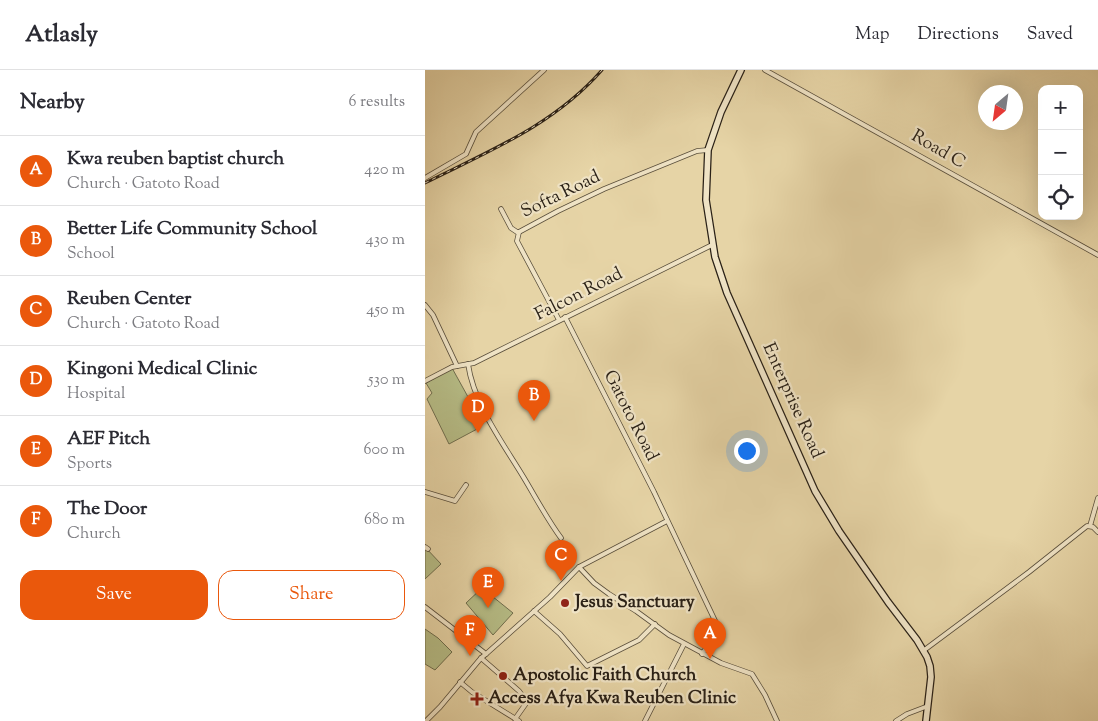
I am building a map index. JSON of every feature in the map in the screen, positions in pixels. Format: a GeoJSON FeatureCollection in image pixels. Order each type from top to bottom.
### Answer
{"type":"FeatureCollection","features":[{"type":"Feature","properties":{"kind":"main road","name":"Enterprise Road"},"geometry":{"type":"LineString","coordinates":[[741,70],[721,112],[708,150],[706,183],[712,245],[727,292],[815,491],[839,531],[923,650],[930,666],[930,693],[926,721]]}},
{"type":"Feature","properties":{"kind":"street"},"geometry":{"type":"LineString","coordinates":[[425,178],[467,154],[473,137],[478,130],[543,70]]}},
{"type":"Feature","properties":{"kind":"street","name":"Road C"},"geometry":{"type":"LineString","coordinates":[[765,70],[1098,255]]}},
{"type":"Feature","properties":{"kind":"street","name":"Softa Road"},"geometry":{"type":"LineString","coordinates":[[559,320],[517,241],[519,232],[557,210],[604,189],[697,151],[708,150]]}},
{"type":"Feature","properties":{"kind":"street"},"geometry":{"type":"LineString","coordinates":[[501,209],[511,228],[519,232]]}},
{"type":"Feature","properties":{"kind":"street","name":"Falcon Road"},"geometry":{"type":"LineString","coordinates":[[425,381],[457,366],[474,364],[712,245]]}},
{"type":"Feature","properties":{"kind":"street"},"geometry":{"type":"LineString","coordinates":[[425,305],[434,316],[457,366]]}},
{"type":"Feature","properties":{"kind":"street","name":"Gatoto Road"},"geometry":{"type":"LineString","coordinates":[[565,317],[654,492],[718,627],[717,633],[702,654]]}},
{"type":"Feature","properties":{"kind":"street"},"geometry":{"type":"LineString","coordinates":[[468,364],[478,396],[495,432],[561,538]]}},
{"type":"Feature","properties":{"kind":"street"},"geometry":{"type":"LineString","coordinates":[[425,492],[455,501],[466,485]]}},
{"type":"Feature","properties":{"kind":"street"},"geometry":{"type":"LineString","coordinates":[[923,650],[1090,526],[1098,498]]}},
{"type":"Feature","properties":{"kind":"street"},"geometry":{"type":"LineString","coordinates":[[426,721],[481,658],[534,611],[579,567],[667,521]]}},
{"type":"Feature","properties":{"kind":"street"},"geometry":{"type":"LineString","coordinates":[[1090,526],[1098,532]]}},
{"type":"Feature","properties":{"kind":"street"},"geometry":{"type":"LineString","coordinates":[[579,567],[594,583],[669,635],[721,663],[752,674],[765,695],[777,721]]}},
{"type":"Feature","properties":{"kind":"street"},"geometry":{"type":"LineString","coordinates":[[426,610],[487,654]]}},
{"type":"Feature","properties":{"kind":"street"},"geometry":{"type":"LineString","coordinates":[[534,611],[560,634],[587,666],[639,640],[655,624]]}},
{"type":"Feature","properties":{"kind":"street"},"geometry":{"type":"LineString","coordinates":[[645,721],[685,644]]}},
{"type":"Feature","properties":{"kind":"street"},"geometry":{"type":"LineString","coordinates":[[460,682],[471,692],[517,720],[527,702],[526,699],[481,658]]}},
{"type":"Feature","properties":{"kind":"street"},"geometry":{"type":"LineString","coordinates":[[896,721],[907,714],[927,706]]}},
{"type":"Feature","properties":{"kind":"green space"},"geometry":{"type":"Polygon","coordinates":[[[452,368],[483,424],[449,444],[427,399],[432,393],[426,383],[452,368]]]}},
{"type":"Feature","properties":{"kind":"green space"},"geometry":{"type":"Polygon","coordinates":[[[425,547],[441,564],[425,579],[425,547]]]}},
{"type":"Feature","properties":{"kind":"green space"},"geometry":{"type":"Polygon","coordinates":[[[482,588],[513,613],[493,635],[466,603],[482,588]]]}},
{"type":"Feature","properties":{"kind":"green space"},"geometry":{"type":"Polygon","coordinates":[[[425,629],[438,638],[452,652],[435,670],[425,664],[425,629]]]}},
{"type":"Feature","properties":{"kind":"railway"},"geometry":{"type":"LineString","coordinates":[[425,183],[496,148],[542,121],[563,106],[602,70]]}},
{"type":"Feature","properties":{"kind":"place","name":"Better Life Community School"},"geometry":{"type":"Point","coordinates":[534,421]}},
{"type":"Feature","properties":{"kind":"place","name":"Kingoni Medical Clinic"},"geometry":{"type":"Point","coordinates":[478,433]}},
{"type":"Feature","properties":{"kind":"place","name":"Reuben Center"},"geometry":{"type":"Point","coordinates":[561,581]}},
{"type":"Feature","properties":{"kind":"place","name":"Jesus Sanctuary"},"geometry":{"type":"Point","coordinates":[565,603]}},
{"type":"Feature","properties":{"kind":"place","name":"AEF Pitch"},"geometry":{"type":"Point","coordinates":[488,608]}},
{"type":"Feature","properties":{"kind":"place","name":"The Door"},"geometry":{"type":"Point","coordinates":[470,656]}},
{"type":"Feature","properties":{"kind":"place","name":"Kwa reuben baptist church"},"geometry":{"type":"Point","coordinates":[710,659]}},
{"type":"Feature","properties":{"kind":"place","name":"Apostolic Faith Church"},"geometry":{"type":"Point","coordinates":[503,676]}},
{"type":"Feature","properties":{"kind":"place","name":"Access Afya Kwa Reuben Clinic"},"geometry":{"type":"Point","coordinates":[477,699]}}]}
